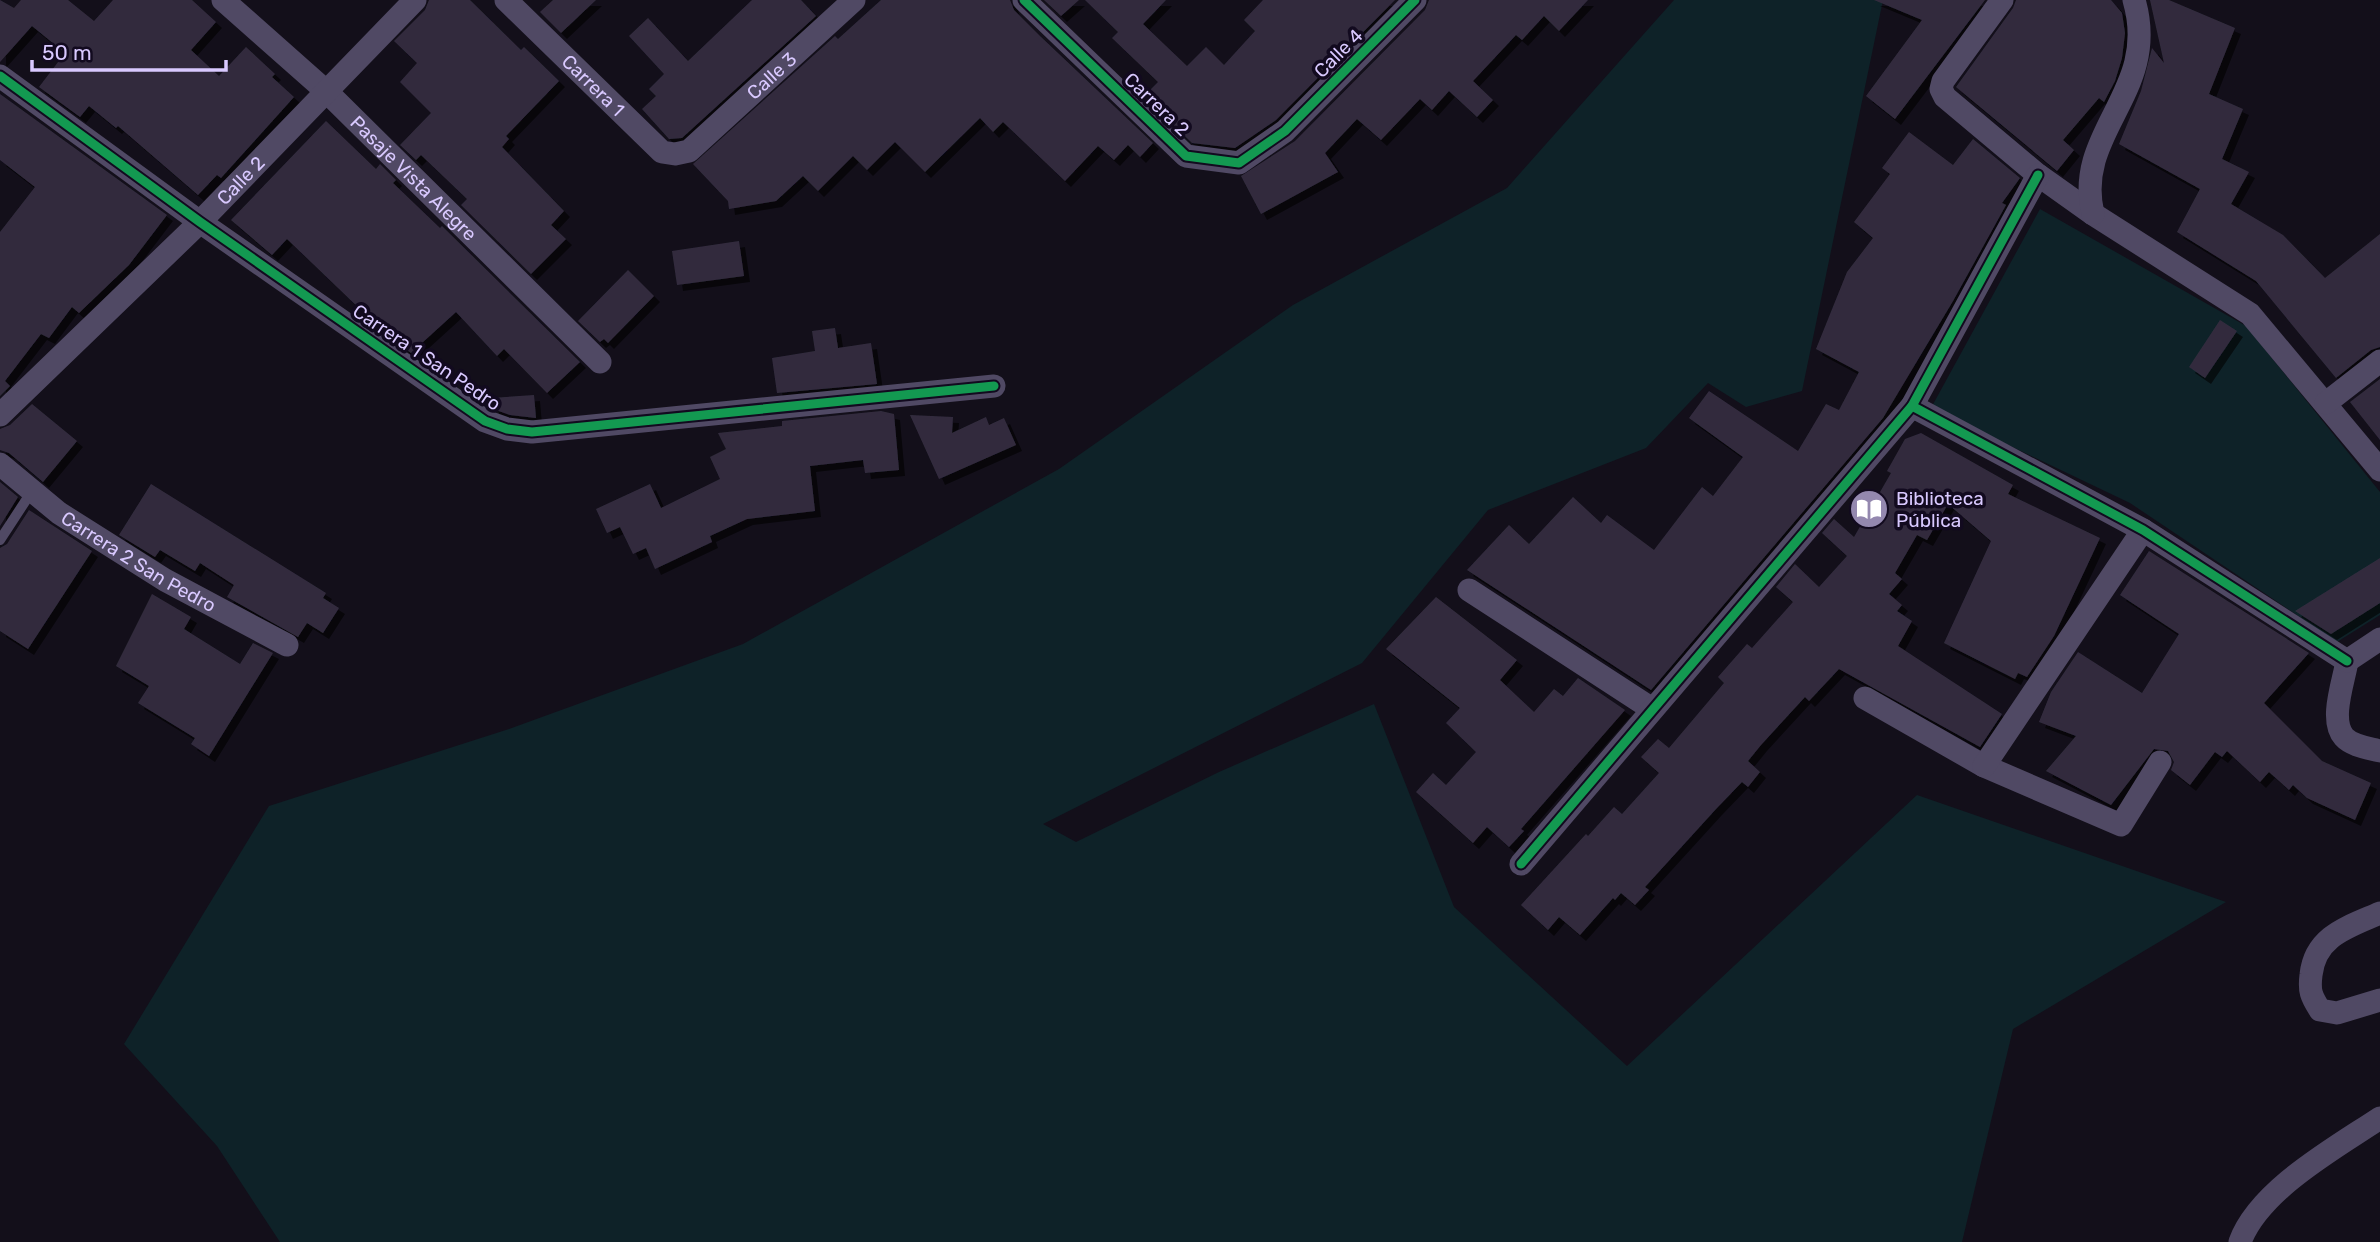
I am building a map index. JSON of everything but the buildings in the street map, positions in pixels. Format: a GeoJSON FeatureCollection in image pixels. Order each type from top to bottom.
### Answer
{"type":"FeatureCollection","features":[{"type":"Feature","properties":{"kind":"street","name":"Pasaje Vista Alegre"},"geometry":{"type":"LineString","coordinates":[[223,0],[327,92],[600,362]]}},
{"type":"Feature","properties":{"kind":"street","name":"Calle 2"},"geometry":{"type":"LineString","coordinates":[[0,415],[200,222],[415,0]]}},
{"type":"Feature","properties":{"kind":"street","name":"Carrera 1"},"geometry":{"type":"LineString","coordinates":[[506,0],[662,152],[675,154],[689,151]]}},
{"type":"Feature","properties":{"kind":"street","name":"Calle 3"},"geometry":{"type":"LineString","coordinates":[[689,151],[854,0]]}},
{"type":"Feature","properties":{"kind":"street","name":"Carrera 2"},"geometry":{"type":"LineString","coordinates":[[1024,0],[1186,156],[1239,163],[1285,131]]}},
{"type":"Feature","properties":{"kind":"street","name":"Calle 4"},"geometry":{"type":"LineString","coordinates":[[1285,131],[1415,0]]}},
{"type":"Feature","properties":{"kind":"street"},"geometry":{"type":"LineString","coordinates":[[2002,0],[1943,82],[1941,89],[1945,97],[2038,175],[2093,214],[2250,314],[2380,470]]}},
{"type":"Feature","properties":{"kind":"street"},"geometry":{"type":"LineString","coordinates":[[2093,214],[2087,191],[2090,166],[2137,65],[2141,40],[2134,0]]}},
{"type":"Feature","properties":{"kind":"street","name":"Carrera 1 San Pedro"},"geometry":{"type":"LineString","coordinates":[[0,76],[200,222],[485,421],[508,429],[532,432],[994,386]]}},
{"type":"Feature","properties":{"kind":"street"},"geometry":{"type":"LineString","coordinates":[[1521,864],[1912,406],[2038,175]]}},
{"type":"Feature","properties":{"kind":"street"},"geometry":{"type":"LineString","coordinates":[[2326,403],[2380,360]]}},
{"type":"Feature","properties":{"kind":"street"},"geometry":{"type":"LineString","coordinates":[[1912,406],[2143,530],[2347,661]]}},
{"type":"Feature","properties":{"kind":"street","name":"Carrera 2 San Pedro"},"geometry":{"type":"LineString","coordinates":[[0,464],[59,513],[165,580],[287,645]]}},
{"type":"Feature","properties":{"kind":"street"},"geometry":{"type":"LineString","coordinates":[[1984,766],[2143,530]]}},
{"type":"Feature","properties":{"kind":"street"},"geometry":{"type":"LineString","coordinates":[[1469,590],[1651,709]]}},
{"type":"Feature","properties":{"kind":"street"},"geometry":{"type":"LineString","coordinates":[[2380,639],[2347,661],[2337,720],[2344,737],[2356,744],[2380,751]]}},
{"type":"Feature","properties":{"kind":"street"},"geometry":{"type":"LineString","coordinates":[[1865,698],[1984,766],[2121,825],[2160,762]]}},
{"type":"Feature","properties":{"kind":"street"},"geometry":{"type":"LineString","coordinates":[[2380,913],[2331,937],[2319,947],[2312,963],[2309,994],[2320,1010],[2337,1013],[2380,1000]]}},
{"type":"Feature","properties":{"kind":"street"},"geometry":{"type":"LineString","coordinates":[[2240,1242],[2257,1211],[2283,1188],[2380,1118]]}},
{"type":"Feature","properties":{"kind":"lane"},"geometry":{"type":"LineString","coordinates":[[0,540],[32,491]]}},
{"type":"Feature","properties":{"kind":"shaded area"},"geometry":{"type":"Polygon","coordinates":[[[1674,0],[1883,0],[1802,391],[1746,407],[1708,383],[1646,448],[1488,510],[1362,663],[1043,824],[1076,842],[1219,772],[1374,704],[1454,907],[1627,1066],[1917,795],[2226,902],[2013,1029],[1962,1242],[280,1242],[217,1146],[124,1044],[269,806],[509,729],[743,644],[1059,469],[1293,305],[1507,188],[1674,0]]]}},
{"type":"Feature","properties":{"kind":"shaded area"},"geometry":{"type":"Polygon","coordinates":[[[2040,209],[2246,326],[2380,492],[2380,615],[2337,642],[2130,503],[1931,408],[2040,209]]]}},
{"type":"Feature","properties":{"kind":"cycle path"},"geometry":{"type":"LineString","coordinates":[[1024,0],[1186,156],[1239,163],[1285,131],[1415,0]]}},
{"type":"Feature","properties":{"kind":"cycle path"},"geometry":{"type":"LineString","coordinates":[[0,76],[200,222],[485,421],[507,429],[532,432],[994,386]]}},
{"type":"Feature","properties":{"kind":"cycle path"},"geometry":{"type":"LineString","coordinates":[[1521,864],[1912,406],[2038,175]]}},
{"type":"Feature","properties":{"kind":"cycle path"},"geometry":{"type":"LineString","coordinates":[[1912,406],[2143,530],[2347,661]]}},
{"type":"Feature","properties":{"kind":"place","name":"Biblioteca Pública"},"geometry":{"type":"Point","coordinates":[1869,509]}}]}
